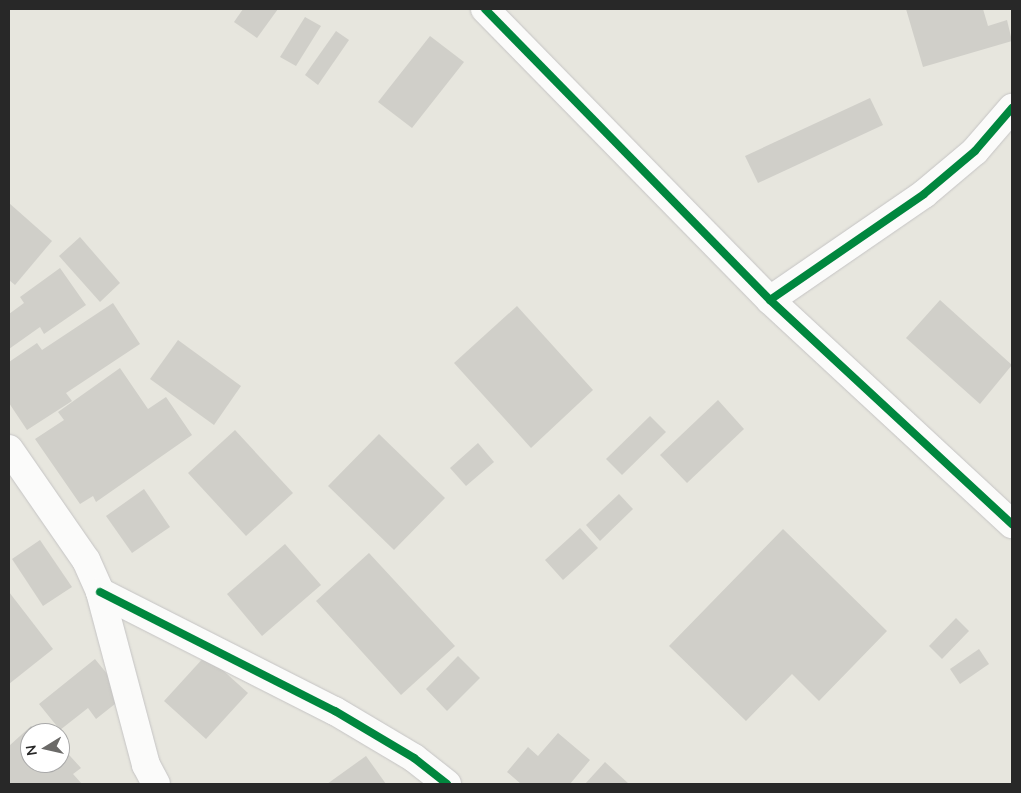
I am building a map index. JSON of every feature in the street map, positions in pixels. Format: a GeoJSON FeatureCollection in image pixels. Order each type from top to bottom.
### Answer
{"type":"FeatureCollection","features":[{"type":"Feature","properties":{"kind":"street"},"geometry":{"type":"LineString","coordinates":[[485,9],[770,300],[1012,524]]}},
{"type":"Feature","properties":{"kind":"street"},"geometry":{"type":"LineString","coordinates":[[770,300],[924,194],[975,151],[1012,108]]}},
{"type":"Feature","properties":{"kind":"street"},"geometry":{"type":"LineString","coordinates":[[9,449],[86,560],[100,592],[146,765],[156,784]]}},
{"type":"Feature","properties":{"kind":"street"},"geometry":{"type":"LineString","coordinates":[[100,592],[335,711],[414,758],[447,784]]}},
{"type":"Feature","properties":{"kind":"building"},"geometry":{"type":"Polygon","coordinates":[[[243,9],[278,9],[257,38],[234,22],[243,9]]]}},
{"type":"Feature","properties":{"kind":"building"},"geometry":{"type":"Polygon","coordinates":[[[906,9],[983,9],[988,26],[1007,20],[1012,41],[923,67],[906,9]]]}},
{"type":"Feature","properties":{"kind":"building"},"geometry":{"type":"Polygon","coordinates":[[[305,17],[321,26],[296,66],[280,57],[305,17]]]}},
{"type":"Feature","properties":{"kind":"building"},"geometry":{"type":"Polygon","coordinates":[[[336,31],[349,40],[318,85],[305,75],[336,31]]]}},
{"type":"Feature","properties":{"kind":"building"},"geometry":{"type":"Polygon","coordinates":[[[430,36],[464,62],[412,128],[378,102],[430,36]]]}},
{"type":"Feature","properties":{"kind":"building"},"geometry":{"type":"Polygon","coordinates":[[[870,98],[883,125],[758,183],[745,156],[870,98]]]}},
{"type":"Feature","properties":{"kind":"building"},"geometry":{"type":"Polygon","coordinates":[[[9,203],[52,241],[15,285],[9,280],[9,203]]]}},
{"type":"Feature","properties":{"kind":"building"},"geometry":{"type":"Polygon","coordinates":[[[80,237],[120,283],[100,302],[59,256],[80,237]]]}},
{"type":"Feature","properties":{"kind":"building"},"geometry":{"type":"Polygon","coordinates":[[[60,268],[86,305],[44,334],[40,327],[9,349],[9,314],[24,303],[20,297],[60,268]]]}},
{"type":"Feature","properties":{"kind":"building"},"geometry":{"type":"Polygon","coordinates":[[[940,300],[1012,365],[980,404],[906,338],[940,300]]]}},
{"type":"Feature","properties":{"kind":"building"},"geometry":{"type":"Polygon","coordinates":[[[113,303],[140,344],[66,393],[72,401],[27,430],[9,403],[9,362],[37,343],[42,350],[113,303]]]}},
{"type":"Feature","properties":{"kind":"building"},"geometry":{"type":"Polygon","coordinates":[[[517,306],[593,390],[531,448],[454,363],[517,306]]]}},
{"type":"Feature","properties":{"kind":"building"},"geometry":{"type":"Polygon","coordinates":[[[178,340],[241,386],[214,425],[150,379],[178,340]]]}},
{"type":"Feature","properties":{"kind":"building"},"geometry":{"type":"Polygon","coordinates":[[[120,368],[148,409],[166,397],[192,435],[96,502],[93,496],[80,504],[35,439],[64,420],[58,412],[120,368]]]}},
{"type":"Feature","properties":{"kind":"building"},"geometry":{"type":"Polygon","coordinates":[[[718,400],[744,429],[687,483],[660,455],[718,400]]]}},
{"type":"Feature","properties":{"kind":"building"},"geometry":{"type":"Polygon","coordinates":[[[650,416],[666,432],[622,475],[606,459],[650,416]]]}},
{"type":"Feature","properties":{"kind":"building"},"geometry":{"type":"Polygon","coordinates":[[[235,430],[293,493],[246,536],[188,473],[235,430]]]}},
{"type":"Feature","properties":{"kind":"building"},"geometry":{"type":"Polygon","coordinates":[[[379,434],[445,498],[394,550],[328,486],[379,434]]]}},
{"type":"Feature","properties":{"kind":"building"},"geometry":{"type":"Polygon","coordinates":[[[478,443],[494,462],[466,486],[450,468],[478,443]]]}},
{"type":"Feature","properties":{"kind":"building"},"geometry":{"type":"Polygon","coordinates":[[[144,489],[170,527],[132,553],[106,516],[144,489]]]}},
{"type":"Feature","properties":{"kind":"building"},"geometry":{"type":"Polygon","coordinates":[[[619,494],[633,509],[600,541],[586,525],[619,494]]]}},
{"type":"Feature","properties":{"kind":"building"},"geometry":{"type":"Polygon","coordinates":[[[580,528],[598,548],[563,580],[545,560],[580,528]]]}},
{"type":"Feature","properties":{"kind":"building"},"geometry":{"type":"Polygon","coordinates":[[[783,529],[887,631],[819,701],[792,674],[746,721],[669,646],[783,529]]]}},
{"type":"Feature","properties":{"kind":"building"},"geometry":{"type":"Polygon","coordinates":[[[40,540],[72,587],[43,606],[12,559],[40,540]]]}},
{"type":"Feature","properties":{"kind":"building"},"geometry":{"type":"Polygon","coordinates":[[[285,544],[321,585],[262,636],[227,594],[285,544]]]}},
{"type":"Feature","properties":{"kind":"building"},"geometry":{"type":"Polygon","coordinates":[[[369,553],[455,646],[401,695],[316,601],[369,553]]]}},
{"type":"Feature","properties":{"kind":"building"},"geometry":{"type":"Polygon","coordinates":[[[9,592],[53,649],[9,684],[9,592]]]}},
{"type":"Feature","properties":{"kind":"building"},"geometry":{"type":"Polygon","coordinates":[[[956,618],[969,631],[942,659],[929,646],[956,618]]]}},
{"type":"Feature","properties":{"kind":"building"},"geometry":{"type":"Polygon","coordinates":[[[979,649],[989,664],[960,684],[950,669],[979,649]]]}},
{"type":"Feature","properties":{"kind":"building"},"geometry":{"type":"Polygon","coordinates":[[[206,655],[248,693],[206,739],[164,701],[206,655]]]}},
{"type":"Feature","properties":{"kind":"building"},"geometry":{"type":"Polygon","coordinates":[[[458,656],[480,678],[447,711],[426,689],[458,656]]]}},
{"type":"Feature","properties":{"kind":"building"},"geometry":{"type":"Polygon","coordinates":[[[95,659],[125,696],[96,719],[88,708],[69,723],[54,723],[39,704],[95,659]]]}},
{"type":"Feature","properties":{"kind":"building"},"geometry":{"type":"Polygon","coordinates":[[[558,733],[590,760],[570,784],[521,784],[507,772],[528,747],[538,756],[558,733]]]}},
{"type":"Feature","properties":{"kind":"building"},"geometry":{"type":"Polygon","coordinates":[[[20,736],[20,773],[70,773],[70,756],[81,768],[73,774],[82,784],[9,784],[9,746],[20,736]]]}},
{"type":"Feature","properties":{"kind":"building"},"geometry":{"type":"Polygon","coordinates":[[[366,756],[386,784],[327,784],[366,756]]]}},
{"type":"Feature","properties":{"kind":"building"},"geometry":{"type":"Polygon","coordinates":[[[605,762],[629,784],[585,784],[605,762]]]}},
{"type":"Feature","properties":{"kind":"cycle path"},"geometry":{"type":"LineString","coordinates":[[485,9],[770,300],[1012,524]]}},
{"type":"Feature","properties":{"kind":"cycle path"},"geometry":{"type":"LineString","coordinates":[[770,300],[924,194],[975,151],[1012,108]]}},
{"type":"Feature","properties":{"kind":"cycle path"},"geometry":{"type":"LineString","coordinates":[[100,592],[335,711],[414,758],[447,784]]}}]}
